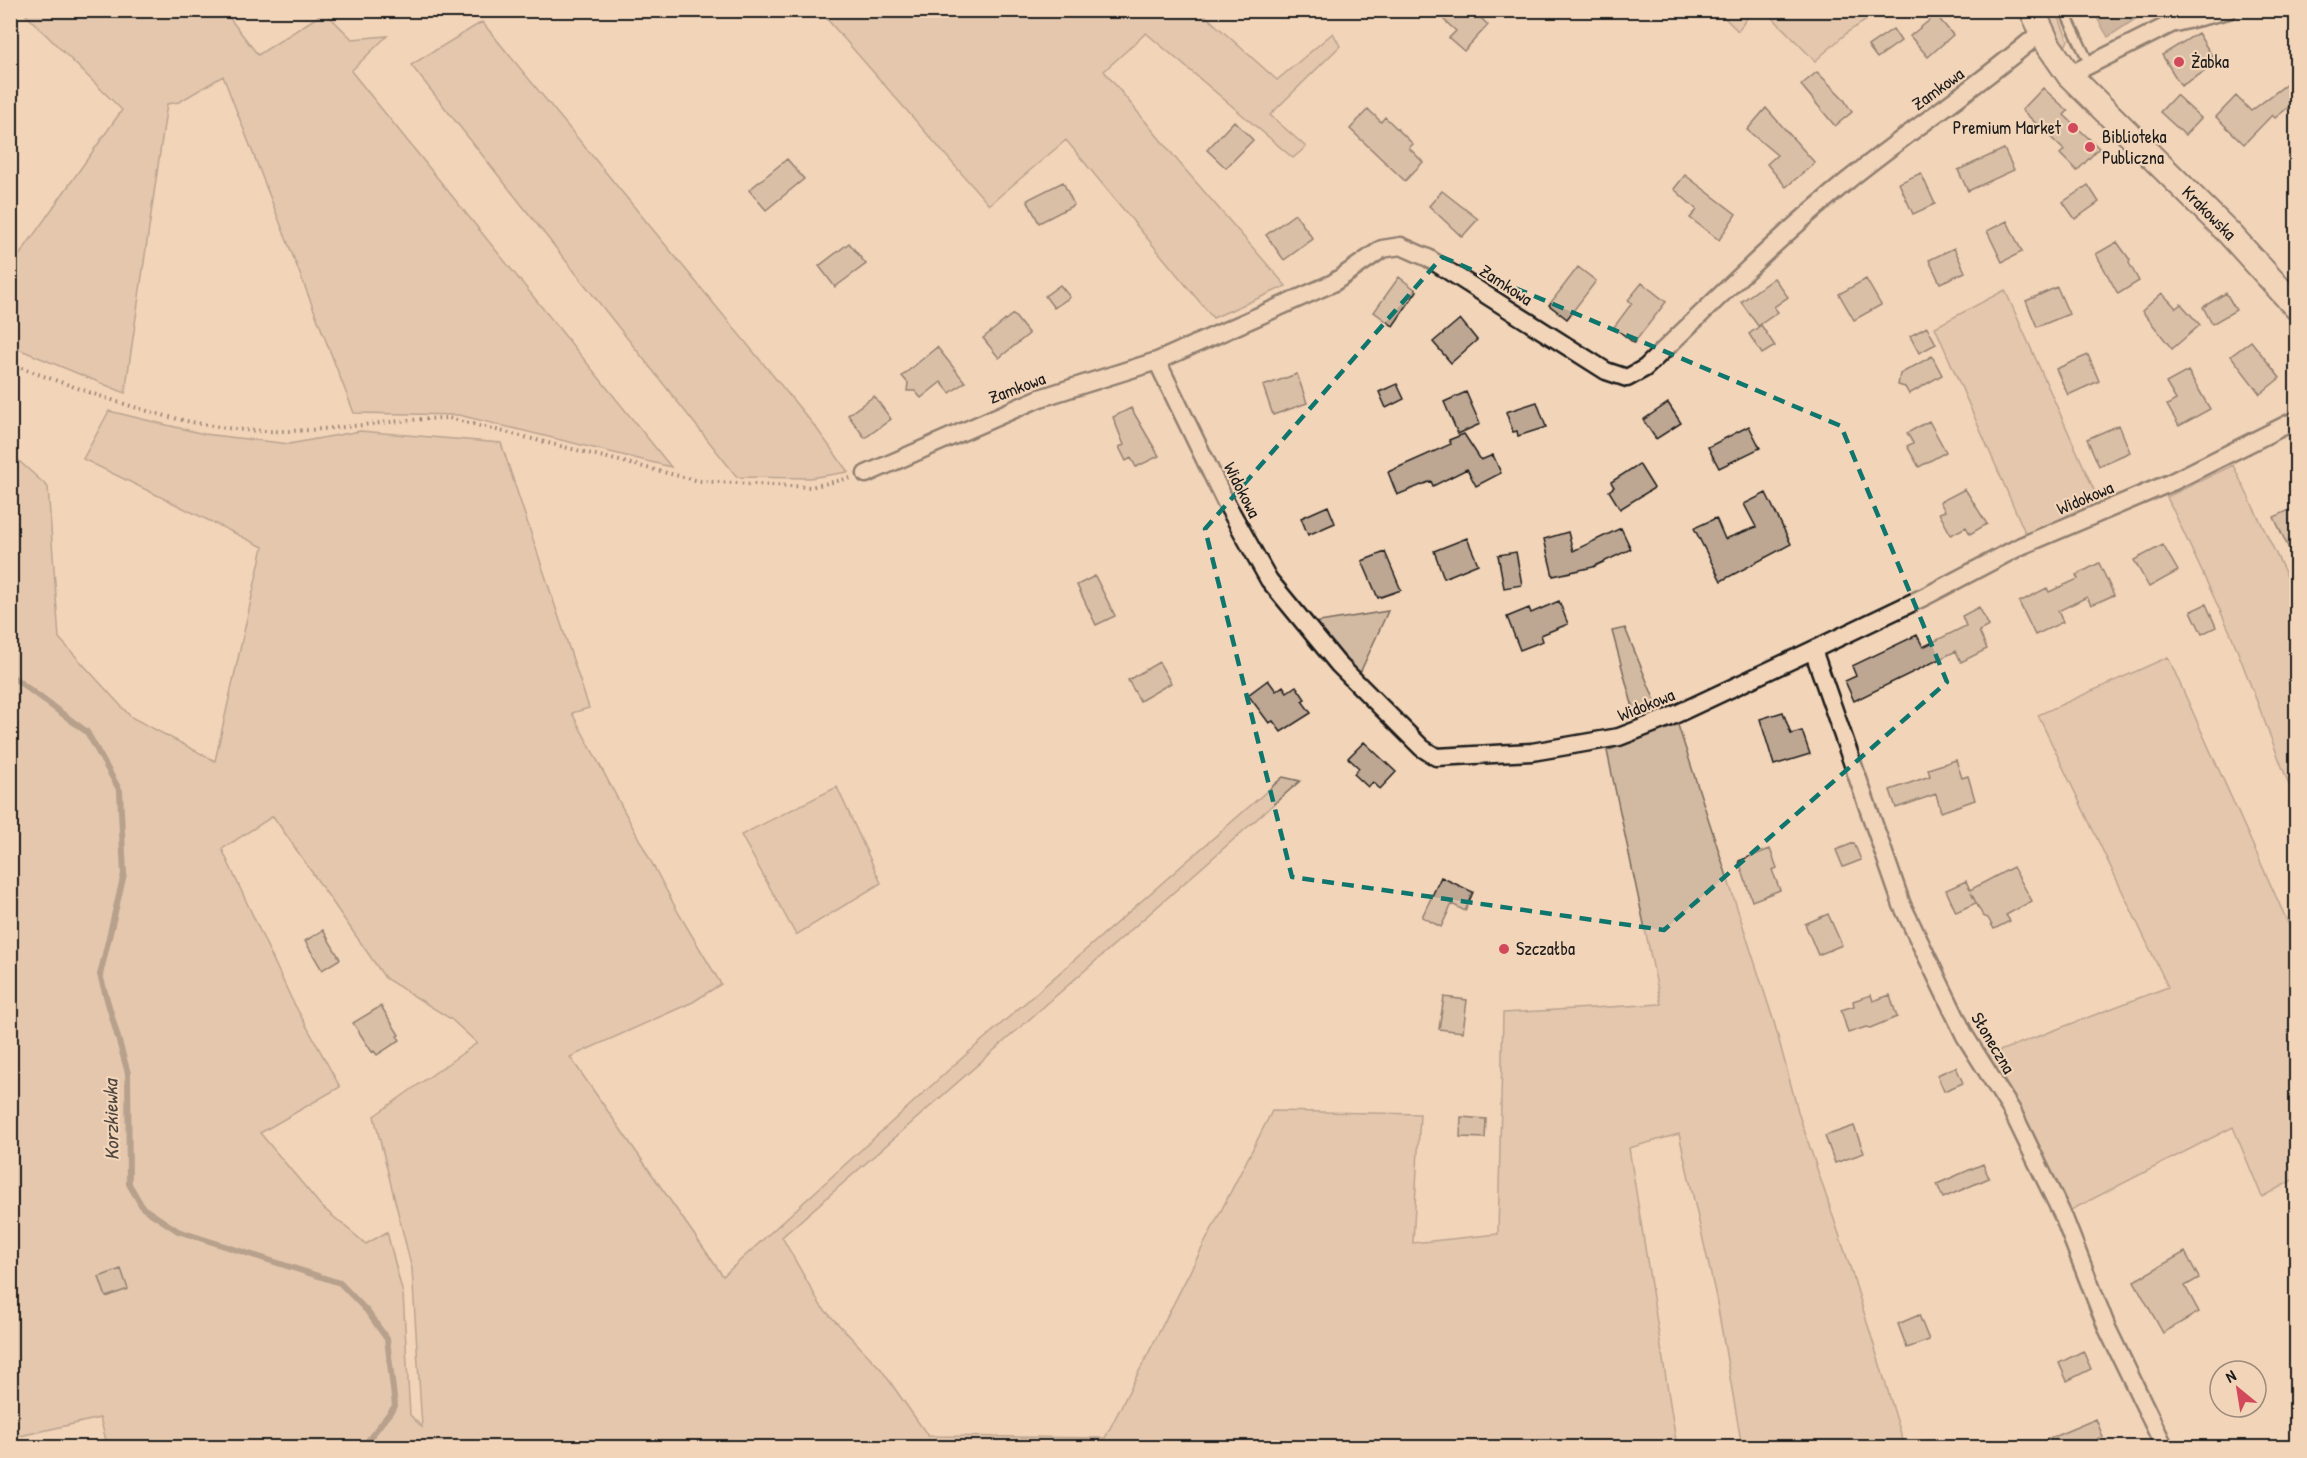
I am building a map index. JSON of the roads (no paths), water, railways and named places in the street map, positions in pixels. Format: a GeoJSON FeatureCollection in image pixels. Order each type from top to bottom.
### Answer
{"type":"FeatureCollection","features":[{"type":"Feature","properties":{"kind":"main road","name":"Krakowska"},"geometry":{"type":"LineString","coordinates":[[2037,21],[2296,307]]}},
{"type":"Feature","properties":{"kind":"street"},"geometry":{"type":"LineString","coordinates":[[2080,70],[2171,24],[2228,10]]}},
{"type":"Feature","properties":{"kind":"street","name":"Zamkowa"},"geometry":{"type":"LineString","coordinates":[[867,474],[1040,398],[1156,361],[1333,283],[1382,249],[1401,246],[1428,258],[1606,371],[1627,378],[1645,368],[1786,232],[1878,157],[1949,107],[2037,21]]}},
{"type":"Feature","properties":{"kind":"street","name":"Widokowa"},"geometry":{"type":"LineString","coordinates":[[1156,361],[1226,501],[1269,580],[1338,664],[1422,748],[1436,757],[1532,752],[1618,737],[1668,718],[1926,596],[2021,546],[2172,482],[2296,420]]}},
{"type":"Feature","properties":{"kind":"street","name":"Słoneczna"},"geometry":{"type":"LineString","coordinates":[[1813,650],[1907,915],[1965,1036],[2012,1111],[2064,1218],[2107,1328],[2164,1446]]}},
{"type":"Feature","properties":{"kind":"lane"},"geometry":{"type":"LineString","coordinates":[[2064,10],[2080,70]]}},
{"type":"Feature","properties":{"kind":"waterway","name":"Korzkiewka"},"geometry":{"type":"LineString","coordinates":[[10,675],[87,732],[120,791],[124,874],[100,975],[128,1073],[129,1184],[143,1208],[178,1231],[340,1283],[367,1311],[387,1339],[395,1406],[362,1448]]}},
{"type":"Feature","properties":{"kind":"place","name":"Żabka"},"geometry":{"type":"Point","coordinates":[2179,62]}},
{"type":"Feature","properties":{"kind":"place","name":"Premium Market"},"geometry":{"type":"Point","coordinates":[2073,128]}},
{"type":"Feature","properties":{"kind":"place","name":"Biblioteka Publiczna"},"geometry":{"type":"Point","coordinates":[2090,147]}},
{"type":"Feature","properties":{"kind":"place","name":"Szczałba"},"geometry":{"type":"Point","coordinates":[1504,949]}}]}
